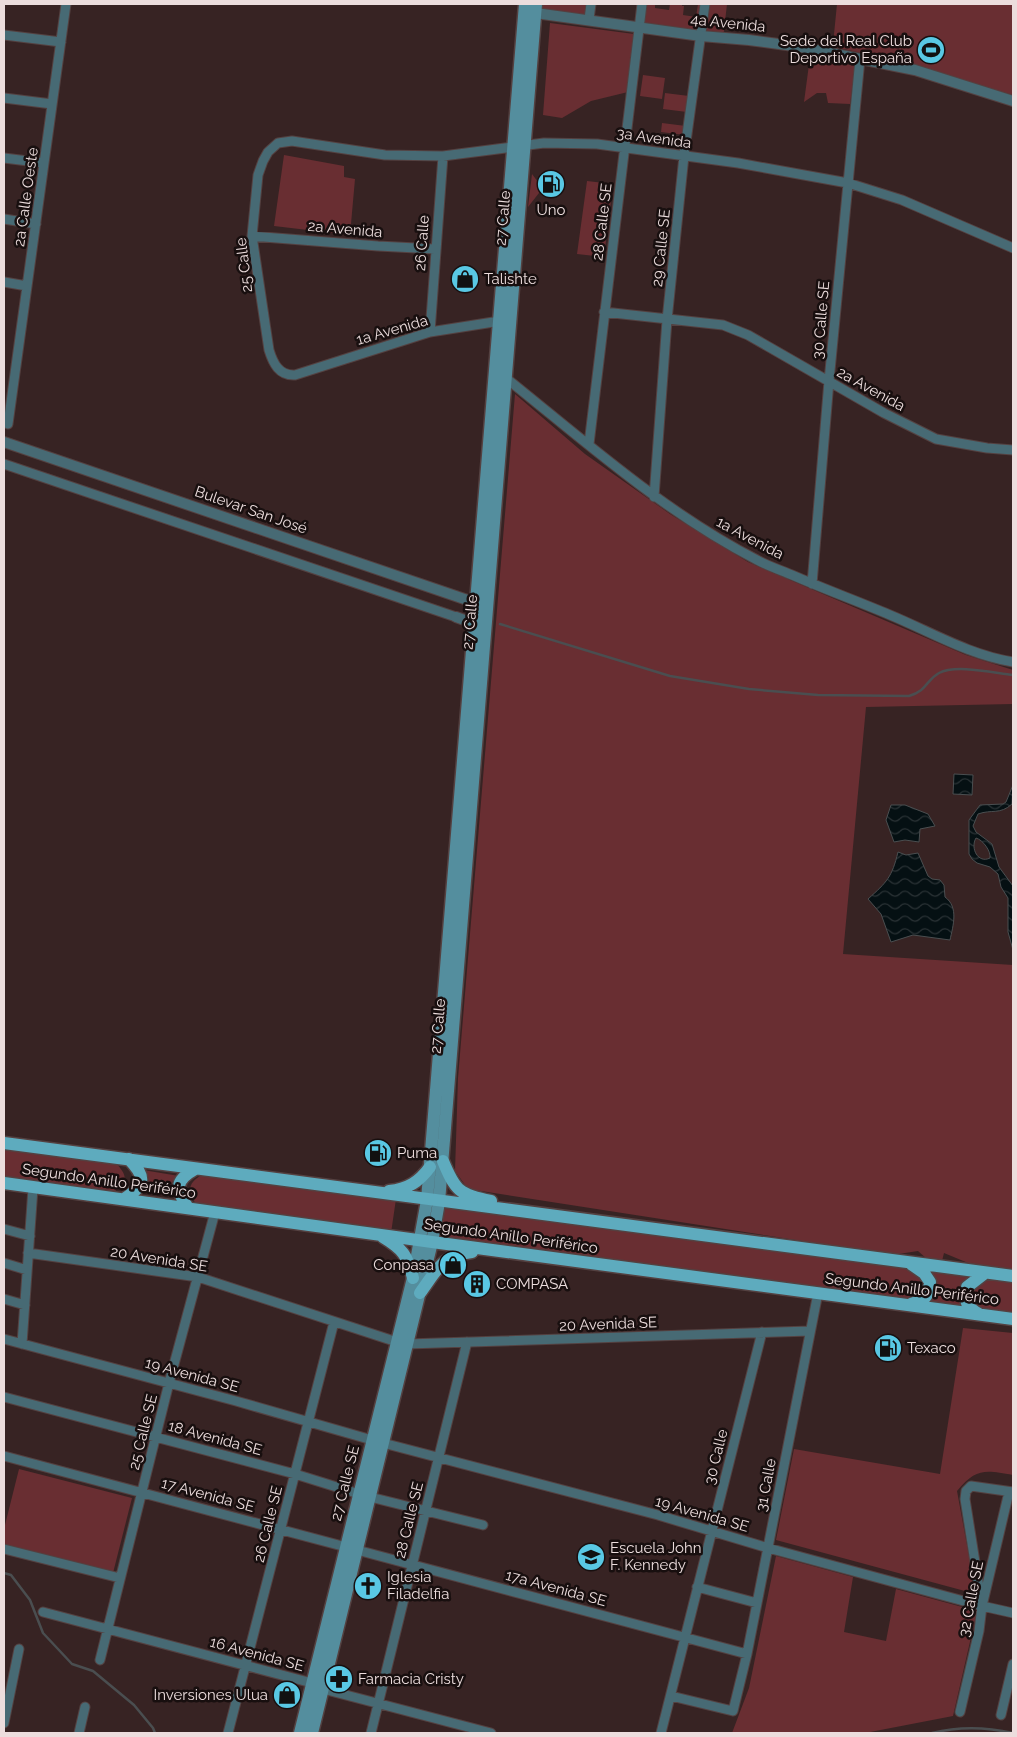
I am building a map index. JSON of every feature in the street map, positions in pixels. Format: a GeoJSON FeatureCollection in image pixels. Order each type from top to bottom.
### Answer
{"type":"FeatureCollection","features":[{"type":"Feature","properties":{"kind":"main road","name":"27 Calle"},"geometry":{"type":"LineString","coordinates":[[433,1201],[430,1167],[482,605],[506,378],[519,146],[530,8]]}},
{"type":"Feature","properties":{"kind":"main road","name":"27 Calle"},"geometry":{"type":"LineString","coordinates":[[482,605],[500,321],[519,146]]}},
{"type":"Feature","properties":{"kind":"main road","name":"27 Calle"},"geometry":{"type":"LineString","coordinates":[[426,1241],[443,1161],[480,626]]}},
{"type":"Feature","properties":{"kind":"main road","name":"Segundo Anillo Periférico"},"geometry":{"type":"LineString","coordinates":[[4,1143],[1013,1276]]}},
{"type":"Feature","properties":{"kind":"main road"},"geometry":{"type":"LineString","coordinates":[[124,1200],[137,1191],[141,1185],[142,1176],[129,1159]]}},
{"type":"Feature","properties":{"kind":"main road"},"geometry":{"type":"LineString","coordinates":[[443,1161],[456,1188],[465,1194],[476,1198],[538,1210],[558,1217]]}},
{"type":"Feature","properties":{"kind":"main road"},"geometry":{"type":"LineString","coordinates":[[372,1193],[401,1190],[422,1178],[430,1167]]}},
{"type":"Feature","properties":{"kind":"main road"},"geometry":{"type":"LineString","coordinates":[[188,1208],[181,1198],[179,1182],[184,1176],[195,1169]]}},
{"type":"Feature","properties":{"kind":"main road","name":"Segundo Anillo Periférico"},"geometry":{"type":"LineString","coordinates":[[4,1183],[487,1250],[1013,1319]]}},
{"type":"Feature","properties":{"kind":"main road"},"geometry":{"type":"LineString","coordinates":[[379,1234],[404,1252],[413,1278]]}},
{"type":"Feature","properties":{"kind":"main road","name":"27 Calle SE"},"geometry":{"type":"LineString","coordinates":[[312,1733],[318,1686],[402,1343],[413,1278],[426,1241]]}},
{"type":"Feature","properties":{"kind":"main road","name":"27 Calle SE"},"geometry":{"type":"LineString","coordinates":[[402,1343],[420,1293],[426,1241]]}},
{"type":"Feature","properties":{"kind":"main road"},"geometry":{"type":"LineString","coordinates":[[420,1293],[438,1268],[452,1256],[487,1250]]}},
{"type":"Feature","properties":{"kind":"main road"},"geometry":{"type":"LineString","coordinates":[[908,1305],[923,1300],[928,1295],[930,1282],[924,1274],[909,1263]]}},
{"type":"Feature","properties":{"kind":"main road"},"geometry":{"type":"LineString","coordinates":[[979,1314],[969,1308],[965,1299],[967,1287],[985,1272]]}},
{"type":"Feature","properties":{"kind":"main road","name":"27 Calle SE"},"geometry":{"type":"LineString","coordinates":[[300,1733],[318,1686]]}},
{"type":"Feature","properties":{"kind":"street","name":"2a Calle Oeste"},"geometry":{"type":"LineString","coordinates":[[8,424],[66,4]]}},
{"type":"Feature","properties":{"kind":"street"},"geometry":{"type":"LineString","coordinates":[[590,19],[591,4]]}},
{"type":"Feature","properties":{"kind":"street","name":"28 Calle SE"},"geometry":{"type":"LineString","coordinates":[[589,444],[642,4]]}},
{"type":"Feature","properties":{"kind":"street","name":"29 Calle SE"},"geometry":{"type":"LineString","coordinates":[[654,497],[667,320],[684,156],[705,4]]}},
{"type":"Feature","properties":{"kind":"street","name":"4a Avenida"},"geometry":{"type":"LineString","coordinates":[[530,8],[638,28],[802,46],[915,70],[1013,101]]}},
{"type":"Feature","properties":{"kind":"street"},"geometry":{"type":"LineString","coordinates":[[4,35],[61,42]]}},
{"type":"Feature","properties":{"kind":"street","name":"30 Calle SE"},"geometry":{"type":"LineString","coordinates":[[812,584],[829,381],[860,59]]}},
{"type":"Feature","properties":{"kind":"street"},"geometry":{"type":"LineString","coordinates":[[4,98],[52,104]]}},
{"type":"Feature","properties":{"kind":"street","name":"3a Avenida"},"geometry":{"type":"LineString","coordinates":[[278,143],[292,141],[385,154],[443,156],[519,146],[566,143],[598,144],[738,163],[848,183],[902,200],[1013,248]]}},
{"type":"Feature","properties":{"kind":"street","name":"25 Calle"},"geometry":{"type":"LineString","coordinates":[[278,143],[268,152],[258,175],[252,236],[269,350],[272,359],[282,373],[289,376],[295,375]]}},
{"type":"Feature","properties":{"kind":"street","name":"26 Calle"},"geometry":{"type":"LineString","coordinates":[[430,332],[443,156]]}},
{"type":"Feature","properties":{"kind":"street"},"geometry":{"type":"LineString","coordinates":[[4,158],[44,163]]}},
{"type":"Feature","properties":{"kind":"street"},"geometry":{"type":"LineString","coordinates":[[4,219],[36,224]]}},
{"type":"Feature","properties":{"kind":"street","name":"2a Avenida"},"geometry":{"type":"LineString","coordinates":[[252,236],[435,249]]}},
{"type":"Feature","properties":{"kind":"street"},"geometry":{"type":"LineString","coordinates":[[4,282],[27,286]]}},
{"type":"Feature","properties":{"kind":"street","name":"2a Avenida"},"geometry":{"type":"LineString","coordinates":[[604,312],[723,325],[737,330],[884,413],[936,439],[987,448],[1013,450]]}},
{"type":"Feature","properties":{"kind":"street","name":"1a Avenida"},"geometry":{"type":"LineString","coordinates":[[295,375],[430,332],[500,321]]}},
{"type":"Feature","properties":{"kind":"street","name":"1a Avenida"},"geometry":{"type":"LineString","coordinates":[[506,378],[654,497],[686,520],[757,561],[917,626],[949,643],[999,660],[1013,662]]}},
{"type":"Feature","properties":{"kind":"street","name":"Bulevar San José"},"geometry":{"type":"LineString","coordinates":[[4,442],[482,605]]}},
{"type":"Feature","properties":{"kind":"street"},"geometry":{"type":"LineString","coordinates":[[4,464],[480,626]]}},
{"type":"Feature","properties":{"kind":"street"},"geometry":{"type":"LineString","coordinates":[[22,1344],[33,1188]]}},
{"type":"Feature","properties":{"kind":"street","name":"25 Calle SE"},"geometry":{"type":"LineString","coordinates":[[100,1660],[169,1383],[215,1212]]}},
{"type":"Feature","properties":{"kind":"street"},"geometry":{"type":"LineString","coordinates":[[4,1229],[30,1236]]}},
{"type":"Feature","properties":{"kind":"street","name":"20 Avenida SE"},"geometry":{"type":"LineString","coordinates":[[28,1253],[198,1277],[402,1343],[810,1331]]}},
{"type":"Feature","properties":{"kind":"street"},"geometry":{"type":"LineString","coordinates":[[4,1264],[27,1270]]}},
{"type":"Feature","properties":{"kind":"street","name":"31 Calle"},"geometry":{"type":"LineString","coordinates":[[670,1696],[733,1711],[747,1654],[818,1293]]}},
{"type":"Feature","properties":{"kind":"street"},"geometry":{"type":"LineString","coordinates":[[4,1299],[25,1305]]}},
{"type":"Feature","properties":{"kind":"street","name":"26 Calle SE"},"geometry":{"type":"LineString","coordinates":[[228,1733],[334,1322]]}},
{"type":"Feature","properties":{"kind":"street","name":"30 Calle"},"geometry":{"type":"LineString","coordinates":[[661,1733],[762,1332]]}},
{"type":"Feature","properties":{"kind":"street","name":"19 Avenida SE"},"geometry":{"type":"LineString","coordinates":[[4,1340],[169,1383],[378,1442],[1013,1613]]}},
{"type":"Feature","properties":{"kind":"street","name":"28 Calle SE"},"geometry":{"type":"LineString","coordinates":[[371,1733],[467,1342]]}},
{"type":"Feature","properties":{"kind":"street","name":"18 Avenida SE"},"geometry":{"type":"LineString","coordinates":[[4,1397],[295,1474],[365,1496],[483,1525]]}},
{"type":"Feature","properties":{"kind":"street","name":"17 Avenida SE"},"geometry":{"type":"LineString","coordinates":[[4,1456],[352,1549]]}},
{"type":"Feature","properties":{"kind":"street"},"geometry":{"type":"LineString","coordinates":[[982,1606],[965,1499],[966,1491],[971,1486],[1011,1492]]}},
{"type":"Feature","properties":{"kind":"street","name":"32 Calle SE"},"geometry":{"type":"LineString","coordinates":[[960,1712],[979,1631],[982,1606],[1011,1492]]}},
{"type":"Feature","properties":{"kind":"street"},"geometry":{"type":"LineString","coordinates":[[4,1549],[120,1578]]}},
{"type":"Feature","properties":{"kind":"street","name":"17a Avenida SE"},"geometry":{"type":"LineString","coordinates":[[352,1549],[747,1654]]}},
{"type":"Feature","properties":{"kind":"street"},"geometry":{"type":"LineString","coordinates":[[697,1587],[757,1603]]}},
{"type":"Feature","properties":{"kind":"street","name":"16 Avenida SE"},"geometry":{"type":"LineString","coordinates":[[43,1612],[491,1733]]}},
{"type":"Feature","properties":{"kind":"street"},"geometry":{"type":"LineString","coordinates":[[4,1723],[19,1649]]}},
{"type":"Feature","properties":{"kind":"street"},"geometry":{"type":"LineString","coordinates":[[1001,1715],[1013,1664]]}},
{"type":"Feature","properties":{"kind":"street"},"geometry":{"type":"LineString","coordinates":[[79,1733],[85,1707]]}},
{"type":"Feature","properties":{"kind":"shaded area"},"geometry":{"type":"Polygon","coordinates":[[[541,4],[589,4],[587,16],[540,11],[541,4]]]}},
{"type":"Feature","properties":{"kind":"shaded area"},"geometry":{"type":"Polygon","coordinates":[[[644,4],[655,4],[655,8],[669,10],[670,4],[682,4],[684,6],[683,15],[696,17],[698,4],[727,4],[723,39],[641,28],[644,4]]]}},
{"type":"Feature","properties":{"kind":"shaded area","name":"Sede del Real Club Deportivo España"},"geometry":{"type":"Polygon","coordinates":[[[837,4],[1013,4],[1013,95],[835,47],[833,44],[837,4]]]}},
{"type":"Feature","properties":{"kind":"shaded area"},"geometry":{"type":"Polygon","coordinates":[[[550,23],[634,34],[628,92],[591,101],[562,118],[543,115],[550,23]]]}},
{"type":"Feature","properties":{"kind":"shaded area"},"geometry":{"type":"Polygon","coordinates":[[[810,57],[855,66],[850,104],[828,103],[826,93],[817,93],[804,102],[810,57]]]}},
{"type":"Feature","properties":{"kind":"shaded area"},"geometry":{"type":"Polygon","coordinates":[[[643,75],[665,78],[662,99],[640,96],[643,75]]]}},
{"type":"Feature","properties":{"kind":"shaded area"},"geometry":{"type":"Polygon","coordinates":[[[665,93],[689,96],[687,112],[663,109],[665,93]]]}},
{"type":"Feature","properties":{"kind":"shaded area"},"geometry":{"type":"Polygon","coordinates":[[[662,123],[686,126],[685,135],[661,132],[662,123]]]}},
{"type":"Feature","properties":{"kind":"shaded area"},"geometry":{"type":"Polygon","coordinates":[[[284,155],[344,166],[344,177],[355,179],[350,235],[274,226],[284,155]]]}},
{"type":"Feature","properties":{"kind":"shaded area"},"geometry":{"type":"Polygon","coordinates":[[[532,174],[538,182],[539,193],[528,207],[532,174]]]}},
{"type":"Feature","properties":{"kind":"shaded area"},"geometry":{"type":"Polygon","coordinates":[[[587,181],[613,184],[604,257],[577,254],[587,181]]]}},
{"type":"Feature","properties":{"kind":"shaded area"},"geometry":{"type":"Polygon","coordinates":[[[515,394],[585,454],[670,514],[748,562],[966,655],[1013,670],[1013,704],[866,707],[843,954],[1013,965],[1013,1271],[973,1265],[944,1253],[942,1261],[927,1259],[918,1251],[892,1255],[468,1189],[455,1171],[458,1078],[515,394]]]}},
{"type":"Feature","properties":{"kind":"shaded area"},"geometry":{"type":"Polygon","coordinates":[[[4,1148],[115,1162],[123,1172],[125,1179],[121,1186],[111,1194],[4,1178],[4,1148]]]}},
{"type":"Feature","properties":{"kind":"shaded area"},"geometry":{"type":"Polygon","coordinates":[[[143,1170],[179,1176],[171,1183],[172,1192],[175,1197],[140,1192],[149,1184],[148,1176],[143,1170]]]}},
{"type":"Feature","properties":{"kind":"shaded area"},"geometry":{"type":"Polygon","coordinates":[[[203,1174],[396,1199],[391,1233],[197,1206],[190,1188],[194,1181],[203,1174]]]}},
{"type":"Feature","properties":{"kind":"shaded area"},"geometry":{"type":"Polygon","coordinates":[[[439,1203],[908,1269],[924,1281],[925,1292],[909,1302],[433,1242],[439,1203]]]}},
{"type":"Feature","properties":{"kind":"shaded area"},"geometry":{"type":"Polygon","coordinates":[[[922,1269],[974,1277],[969,1313],[919,1306],[929,1295],[922,1269]]]}},
{"type":"Feature","properties":{"kind":"shaded area"},"geometry":{"type":"Polygon","coordinates":[[[984,1276],[1013,1280],[1013,1318],[970,1308],[968,1288],[984,1276]]]}},
{"type":"Feature","properties":{"kind":"shaded area"},"geometry":{"type":"Polygon","coordinates":[[[963,1328],[1013,1333],[1013,1475],[982,1472],[970,1478],[957,1491],[976,1594],[776,1540],[794,1449],[940,1474],[963,1328]]]}},
{"type":"Feature","properties":{"kind":"shaded area"},"geometry":{"type":"Polygon","coordinates":[[[19,1469],[132,1498],[113,1573],[4,1545],[4,1529],[19,1469]]]}},
{"type":"Feature","properties":{"kind":"shaded area"},"geometry":{"type":"Polygon","coordinates":[[[776,1556],[853,1577],[844,1632],[886,1641],[896,1589],[977,1611],[953,1716],[865,1733],[732,1733],[749,1688],[776,1556]]]}},
{"type":"Feature","properties":{"kind":"water"},"geometry":{"type":"Polygon","coordinates":[[[954,774],[973,775],[972,795],[953,794],[954,774]]]}},
{"type":"Feature","properties":{"kind":"water"},"geometry":{"type":"Polygon","coordinates":[[[1013,785],[1012,804],[1004,810],[978,814],[973,826],[976,832],[992,844],[999,867],[1013,886],[1013,950],[1008,932],[1008,898],[1001,887],[998,874],[990,867],[977,863],[969,854],[969,820],[980,805],[1003,804],[1006,802],[1013,785]],[[976,838],[974,842],[976,854],[982,859],[990,858],[988,849],[976,838]]]}},
{"type":"Feature","properties":{"kind":"water"},"geometry":{"type":"Polygon","coordinates":[[[891,805],[905,805],[928,814],[935,826],[920,829],[919,842],[905,840],[894,842],[886,820],[891,805]]]}},
{"type":"Feature","properties":{"kind":"water"},"geometry":{"type":"Polygon","coordinates":[[[898,852],[906,855],[918,853],[928,876],[932,879],[940,880],[944,885],[945,897],[954,911],[950,940],[913,935],[891,942],[881,914],[868,899],[888,879],[898,852]]]}},
{"type":"Feature","properties":{"kind":"waterway"},"geometry":{"type":"LineString","coordinates":[[500,624],[670,676],[749,689],[818,695],[909,696],[920,691],[934,676],[946,670],[965,669],[1013,675]]}},
{"type":"Feature","properties":{"kind":"waterway"},"geometry":{"type":"LineString","coordinates":[[4,1573],[11,1575],[30,1600],[43,1633],[72,1664],[93,1671],[134,1705],[155,1733]]}},
{"type":"Feature","properties":{"kind":"waterway"},"geometry":{"type":"LineString","coordinates":[[932,1733],[973,1728],[1013,1733]]}},
{"type":"Feature","properties":{"kind":"place","name":"Sede del Real Club Deportivo España"},"geometry":{"type":"Point","coordinates":[931,50]}},
{"type":"Feature","properties":{"kind":"place","name":"Uno"},"geometry":{"type":"Point","coordinates":[551,184]}},
{"type":"Feature","properties":{"kind":"place","name":"Talishte"},"geometry":{"type":"Point","coordinates":[465,279]}},
{"type":"Feature","properties":{"kind":"place","name":"Puma"},"geometry":{"type":"Point","coordinates":[378,1153]}},
{"type":"Feature","properties":{"kind":"place","name":"Conpasa"},"geometry":{"type":"Point","coordinates":[453,1265]}},
{"type":"Feature","properties":{"kind":"place","name":"COMPASA"},"geometry":{"type":"Point","coordinates":[477,1284]}},
{"type":"Feature","properties":{"kind":"place","name":"Texaco"},"geometry":{"type":"Point","coordinates":[888,1348]}},
{"type":"Feature","properties":{"kind":"place","name":"Escuela John F. Kennedy"},"geometry":{"type":"Point","coordinates":[591,1557]}},
{"type":"Feature","properties":{"kind":"place","name":"Iglesia Filadelfia"},"geometry":{"type":"Point","coordinates":[368,1586]}},
{"type":"Feature","properties":{"kind":"place","name":"Farmacia Cristy"},"geometry":{"type":"Point","coordinates":[339,1679]}},
{"type":"Feature","properties":{"kind":"place","name":"Inversiones Ulua"},"geometry":{"type":"Point","coordinates":[287,1695]}}]}
